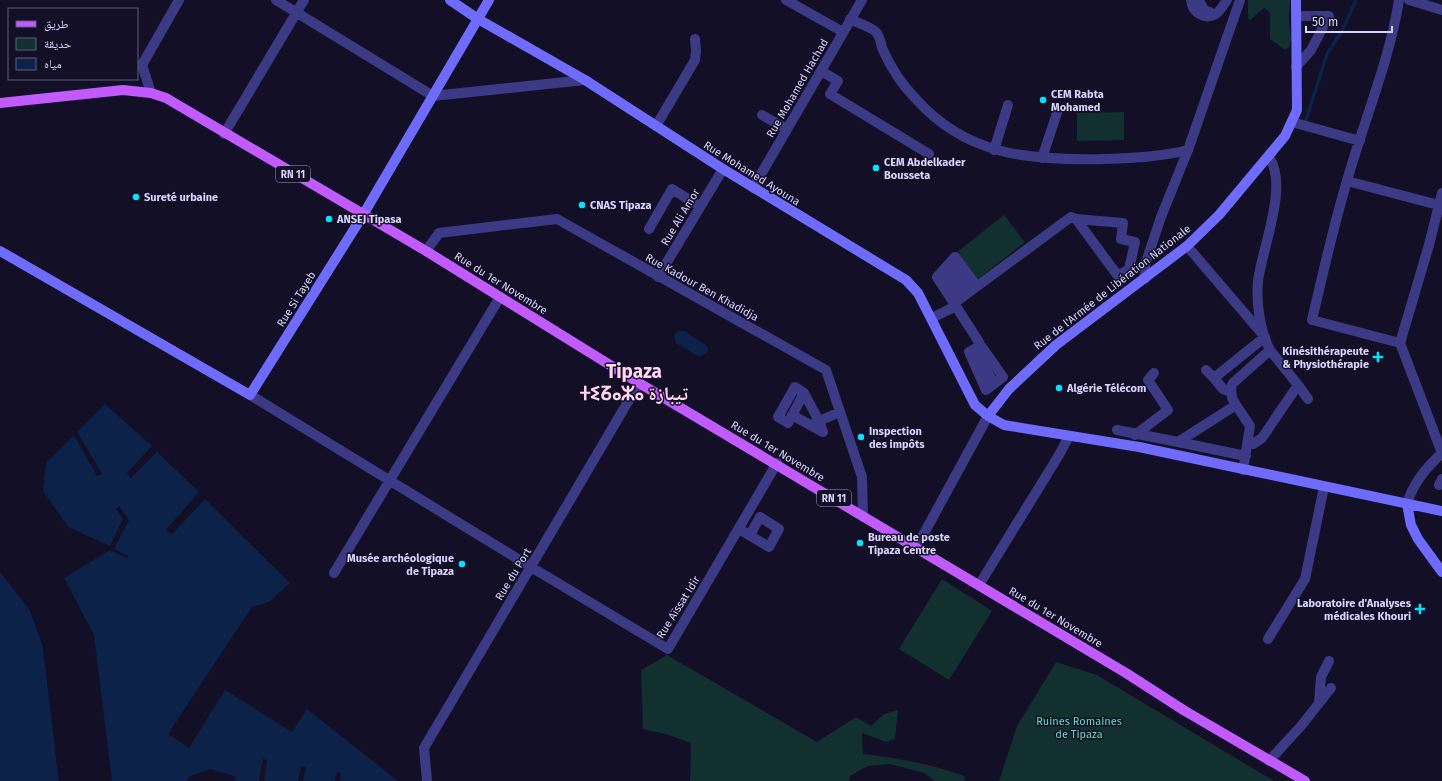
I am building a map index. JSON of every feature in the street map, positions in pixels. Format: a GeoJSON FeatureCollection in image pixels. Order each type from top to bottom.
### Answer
{"type":"FeatureCollection","features":[{"type":"Feature","properties":{"kind":"main road","name":"Rue Mohamed Ayouna"},"geometry":{"type":"LineString","coordinates":[[450,0],[478,19],[585,80],[722,169],[906,280],[918,293],[932,318],[975,405],[988,416],[1011,427],[1139,447],[1442,511]]}},
{"type":"Feature","properties":{"kind":"main road"},"geometry":{"type":"LineString","coordinates":[[433,96],[490,0]]}},
{"type":"Feature","properties":{"kind":"main road","name":"Rue de l'Armée de Libération Nationale"},"geometry":{"type":"LineString","coordinates":[[988,416],[1009,389],[1052,349],[1187,246],[1219,215],[1285,136],[1294,122],[1296,110],[1296,0]]}},
{"type":"Feature","properties":{"kind":"main road","name":"RN 11"},"geometry":{"type":"LineString","coordinates":[[0,103],[123,90],[152,93],[180,105],[224,134],[363,215]]}},
{"type":"Feature","properties":{"kind":"main road","name":"Rue Si Tayeb"},"geometry":{"type":"LineString","coordinates":[[250,395],[363,215],[433,96]]}},
{"type":"Feature","properties":{"kind":"main road","name":"Rue du 1er Novembre"},"geometry":{"type":"LineString","coordinates":[[363,215],[426,251],[639,382],[979,585],[1269,761],[1305,781]]}},
{"type":"Feature","properties":{"kind":"main road"},"geometry":{"type":"LineString","coordinates":[[0,251],[250,395]]}},
{"type":"Feature","properties":{"kind":"main road"},"geometry":{"type":"LineString","coordinates":[[1407,504],[1411,526],[1418,540],[1442,572]]}},
{"type":"Feature","properties":{"kind":"street"},"geometry":{"type":"LineString","coordinates":[[152,93],[140,65],[179,0]]}},
{"type":"Feature","properties":{"kind":"street"},"geometry":{"type":"LineString","coordinates":[[276,0],[433,96],[585,80]]}},
{"type":"Feature","properties":{"kind":"street"},"geometry":{"type":"LineString","coordinates":[[224,134],[304,0]]}},
{"type":"Feature","properties":{"kind":"street"},"geometry":{"type":"LineString","coordinates":[[786,0],[843,32]]}},
{"type":"Feature","properties":{"kind":"street","name":"Rue Mohamed Hachad"},"geometry":{"type":"LineString","coordinates":[[753,188],[862,0]]}},
{"type":"Feature","properties":{"kind":"street"},"geometry":{"type":"LineString","coordinates":[[1191,0],[1193,8],[1199,14],[1206,16],[1218,12],[1224,4]]}},
{"type":"Feature","properties":{"kind":"street"},"geometry":{"type":"LineString","coordinates":[[1199,0],[1200,6],[1208,12],[1216,12],[1224,4]]}},
{"type":"Feature","properties":{"kind":"street"},"geometry":{"type":"LineString","coordinates":[[1145,279],[1146,265],[1161,217],[1188,150],[1240,0]]}},
{"type":"Feature","properties":{"kind":"street"},"geometry":{"type":"LineString","coordinates":[[1399,0],[1394,31],[1347,181],[1312,320],[1400,343]]}},
{"type":"Feature","properties":{"kind":"street"},"geometry":{"type":"LineString","coordinates":[[1409,0],[1442,10]]}},
{"type":"Feature","properties":{"kind":"street"},"geometry":{"type":"LineString","coordinates":[[1296,16],[1329,16],[1310,50],[1296,67]]}},
{"type":"Feature","properties":{"kind":"street"},"geometry":{"type":"LineString","coordinates":[[850,19],[876,32],[888,60],[900,80],[915,99],[932,115],[961,136],[994,150],[1017,156],[1042,158],[1123,158],[1188,150]]}},
{"type":"Feature","properties":{"kind":"street"},"geometry":{"type":"LineString","coordinates":[[656,126],[695,60],[695,39]]}},
{"type":"Feature","properties":{"kind":"street"},"geometry":{"type":"LineString","coordinates":[[820,71],[838,81],[830,94],[929,154]]}},
{"type":"Feature","properties":{"kind":"street"},"geometry":{"type":"LineString","coordinates":[[994,150],[1008,105]]}},
{"type":"Feature","properties":{"kind":"street"},"geometry":{"type":"LineString","coordinates":[[1042,158],[1058,110]]}},
{"type":"Feature","properties":{"kind":"street"},"geometry":{"type":"LineString","coordinates":[[762,115],[787,129]]}},
{"type":"Feature","properties":{"kind":"street"},"geometry":{"type":"LineString","coordinates":[[1294,122],[1360,141]]}},
{"type":"Feature","properties":{"kind":"street"},"geometry":{"type":"LineString","coordinates":[[1269,157],[1277,172],[1277,194],[1258,282],[1258,303],[1265,337],[1270,350],[1308,399]]}},
{"type":"Feature","properties":{"kind":"street","name":"Rue Ali Amor"},"geometry":{"type":"LineString","coordinates":[[658,276],[722,169]]}},
{"type":"Feature","properties":{"kind":"street"},"geometry":{"type":"LineString","coordinates":[[1347,181],[1440,205]]}},
{"type":"Feature","properties":{"kind":"street"},"geometry":{"type":"LineString","coordinates":[[649,230],[672,189],[699,206]]}},
{"type":"Feature","properties":{"kind":"street"},"geometry":{"type":"LineString","coordinates":[[1407,504],[1410,492],[1419,477],[1440,458],[1400,343],[1429,245],[1442,193]]}},
{"type":"Feature","properties":{"kind":"street"},"geometry":{"type":"LineString","coordinates":[[932,318],[952,308],[966,294],[1071,216],[1076,219],[1118,276],[1129,269],[1135,242],[1121,239],[1123,223],[1076,219]]}},
{"type":"Feature","properties":{"kind":"street","name":"Rue Kadour Ben Khadidja"},"geometry":{"type":"LineString","coordinates":[[426,251],[439,233],[557,219],[826,370],[862,477],[863,517]]}},
{"type":"Feature","properties":{"kind":"street"},"geometry":{"type":"LineString","coordinates":[[1187,246],[1265,337]]}},
{"type":"Feature","properties":{"kind":"street"},"geometry":{"type":"LineString","coordinates":[[966,294],[946,267],[955,257],[966,294],[980,342],[978,355],[994,384]]}},
{"type":"Feature","properties":{"kind":"street"},"geometry":{"type":"LineString","coordinates":[[334,573],[500,297]]}},
{"type":"Feature","properties":{"kind":"street"},"geometry":{"type":"LineString","coordinates":[[1214,378],[1265,337]]}},
{"type":"Feature","properties":{"kind":"street"},"geometry":{"type":"LineString","coordinates":[[1244,470],[1250,426],[1236,405],[1231,392],[1233,383],[1270,350]]}},
{"type":"Feature","properties":{"kind":"street"},"geometry":{"type":"LineString","coordinates":[[1206,370],[1223,389],[1231,392]]}},
{"type":"Feature","properties":{"kind":"street"},"geometry":{"type":"LineString","coordinates":[[1135,435],[1168,410],[1148,380],[1154,373]]}},
{"type":"Feature","properties":{"kind":"street","name":"Rue du Port"},"geometry":{"type":"LineString","coordinates":[[427,781],[424,748],[639,382]]}},
{"type":"Feature","properties":{"kind":"street"},"geometry":{"type":"LineString","coordinates":[[1248,444],[1253,444],[1262,438],[1298,385]]}},
{"type":"Feature","properties":{"kind":"street"},"geometry":{"type":"LineString","coordinates":[[815,423],[804,393],[794,387],[778,417],[788,423],[792,415],[815,423],[840,412]]}},
{"type":"Feature","properties":{"kind":"street"},"geometry":{"type":"LineString","coordinates":[[250,395],[531,567]]}},
{"type":"Feature","properties":{"kind":"street"},"geometry":{"type":"LineString","coordinates":[[1178,442],[1236,405]]}},
{"type":"Feature","properties":{"kind":"street"},"geometry":{"type":"LineString","coordinates":[[916,548],[988,416]]}},
{"type":"Feature","properties":{"kind":"street"},"geometry":{"type":"LineString","coordinates":[[1117,430],[1135,435],[1246,456]]}},
{"type":"Feature","properties":{"kind":"street"},"geometry":{"type":"LineString","coordinates":[[979,585],[1059,455],[1069,436]]}},
{"type":"Feature","properties":{"kind":"street","name":"Rue Aïssat Idir"},"geometry":{"type":"LineString","coordinates":[[531,567],[668,649],[777,464]]}},
{"type":"Feature","properties":{"kind":"street"},"geometry":{"type":"LineString","coordinates":[[1268,639],[1305,579],[1324,487]]}},
{"type":"Feature","properties":{"kind":"street"},"geometry":{"type":"LineString","coordinates":[[739,529],[750,535]]}},
{"type":"Feature","properties":{"kind":"street"},"geometry":{"type":"LineString","coordinates":[[1319,702],[1321,677],[1329,661]]}},
{"type":"Feature","properties":{"kind":"street"},"geometry":{"type":"LineString","coordinates":[[1269,761],[1301,726],[1331,688]]}},
{"type":"Feature","properties":{"kind":"green space"},"geometry":{"type":"Polygon","coordinates":[[[1248,0],[1290,0],[1289,20],[1291,40],[1289,47],[1285,50],[1270,39],[1270,13],[1264,8],[1250,20],[1248,18],[1248,0]]]}},
{"type":"Feature","properties":{"kind":"green space"},"geometry":{"type":"Polygon","coordinates":[[[1124,112],[1124,140],[1077,141],[1077,113],[1124,112]]]}},
{"type":"Feature","properties":{"kind":"green space"},"geometry":{"type":"Polygon","coordinates":[[[1004,215],[1025,242],[978,279],[957,252],[1004,215]]]}},
{"type":"Feature","properties":{"kind":"green space"},"geometry":{"type":"Polygon","coordinates":[[[942,579],[992,611],[949,680],[899,649],[942,579]]]}},
{"type":"Feature","properties":{"kind":"green space"},"geometry":{"type":"Polygon","coordinates":[[[667,655],[817,742],[856,717],[871,726],[884,714],[898,710],[895,739],[886,742],[862,733],[863,754],[939,768],[964,776],[965,781],[935,781],[924,773],[890,764],[868,766],[850,776],[849,781],[690,781],[691,743],[666,734],[643,729],[641,670],[667,655]]]}},
{"type":"Feature","properties":{"kind":"green space","name":"Ruines Romaines de Tipaza"},"geometry":{"type":"Polygon","coordinates":[[[1056,662],[1097,675],[1274,781],[999,781],[1017,726],[1056,662]]]}},
{"type":"Feature","properties":{"kind":"water"},"geometry":{"type":"Polygon","coordinates":[[[678,331],[684,331],[706,345],[708,348],[707,353],[699,357],[676,343],[674,335],[678,331]]]}},
{"type":"Feature","properties":{"kind":"water"},"geometry":{"type":"Polygon","coordinates":[[[105,404],[152,446],[127,473],[131,478],[157,452],[199,492],[166,530],[172,534],[205,499],[290,583],[269,602],[252,607],[168,734],[189,748],[225,690],[292,732],[307,709],[398,781],[340,781],[341,773],[337,772],[335,781],[303,781],[306,767],[301,766],[298,781],[264,781],[267,760],[263,759],[259,781],[236,781],[234,776],[210,769],[189,777],[187,781],[112,781],[94,635],[64,578],[110,550],[128,559],[128,556],[114,549],[129,520],[119,506],[116,509],[123,519],[110,546],[68,527],[43,491],[46,463],[74,435],[97,476],[102,474],[77,432],[105,404]]]}},
{"type":"Feature","properties":{"kind":"water"},"geometry":{"type":"Polygon","coordinates":[[[0,572],[30,610],[43,647],[59,781],[0,781],[0,572]]]}},
{"type":"Feature","properties":{"kind":"pier"},"geometry":{"type":"Polygon","coordinates":[[[0,570],[7,576],[31,609],[45,646],[61,781],[59,781],[43,647],[30,610],[0,570]]]}},
{"type":"Feature","properties":{"kind":"waterway"},"geometry":{"type":"LineString","coordinates":[[1306,120],[1327,54],[1342,31],[1356,0]]}},
{"type":"Feature","properties":{"kind":"place","name":"CEM Rabta Mohamed"},"geometry":{"type":"Point","coordinates":[1043,100]}},
{"type":"Feature","properties":{"kind":"place","name":"CEM Abdelkader Bousseta"},"geometry":{"type":"Point","coordinates":[876,168]}},
{"type":"Feature","properties":{"kind":"place","name":"Sureté urbaine"},"geometry":{"type":"Point","coordinates":[136,197]}},
{"type":"Feature","properties":{"kind":"place","name":"CNAS Tipaza"},"geometry":{"type":"Point","coordinates":[582,205]}},
{"type":"Feature","properties":{"kind":"place","name":"ANSEJ Tipasa"},"geometry":{"type":"Point","coordinates":[329,219]}},
{"type":"Feature","properties":{"kind":"place","name":"Kinésithérapeute & Physiothérapie"},"geometry":{"type":"Point","coordinates":[1378,357]}},
{"type":"Feature","properties":{"kind":"place","name":"Algérie Télécom"},"geometry":{"type":"Point","coordinates":[1059,388]}},
{"type":"Feature","properties":{"kind":"place","name":"Inspection des impôts"},"geometry":{"type":"Point","coordinates":[861,437]}},
{"type":"Feature","properties":{"kind":"place","name":"Bureau de poste Tipaza Centre"},"geometry":{"type":"Point","coordinates":[860,543]}},
{"type":"Feature","properties":{"kind":"place","name":"Musée archéologique de Tipaza"},"geometry":{"type":"Point","coordinates":[462,564]}},
{"type":"Feature","properties":{"kind":"place","name":"Laboratoire d'Analyses médicales Khouri"},"geometry":{"type":"Point","coordinates":[1420,609]}},
{"type":"Feature","properties":{"kind":"district","name":"Tipaza ⵜⵉⵒⴰⵣⴰ تيبازة"},"geometry":{"type":"Point","coordinates":[634,382]}}]}
